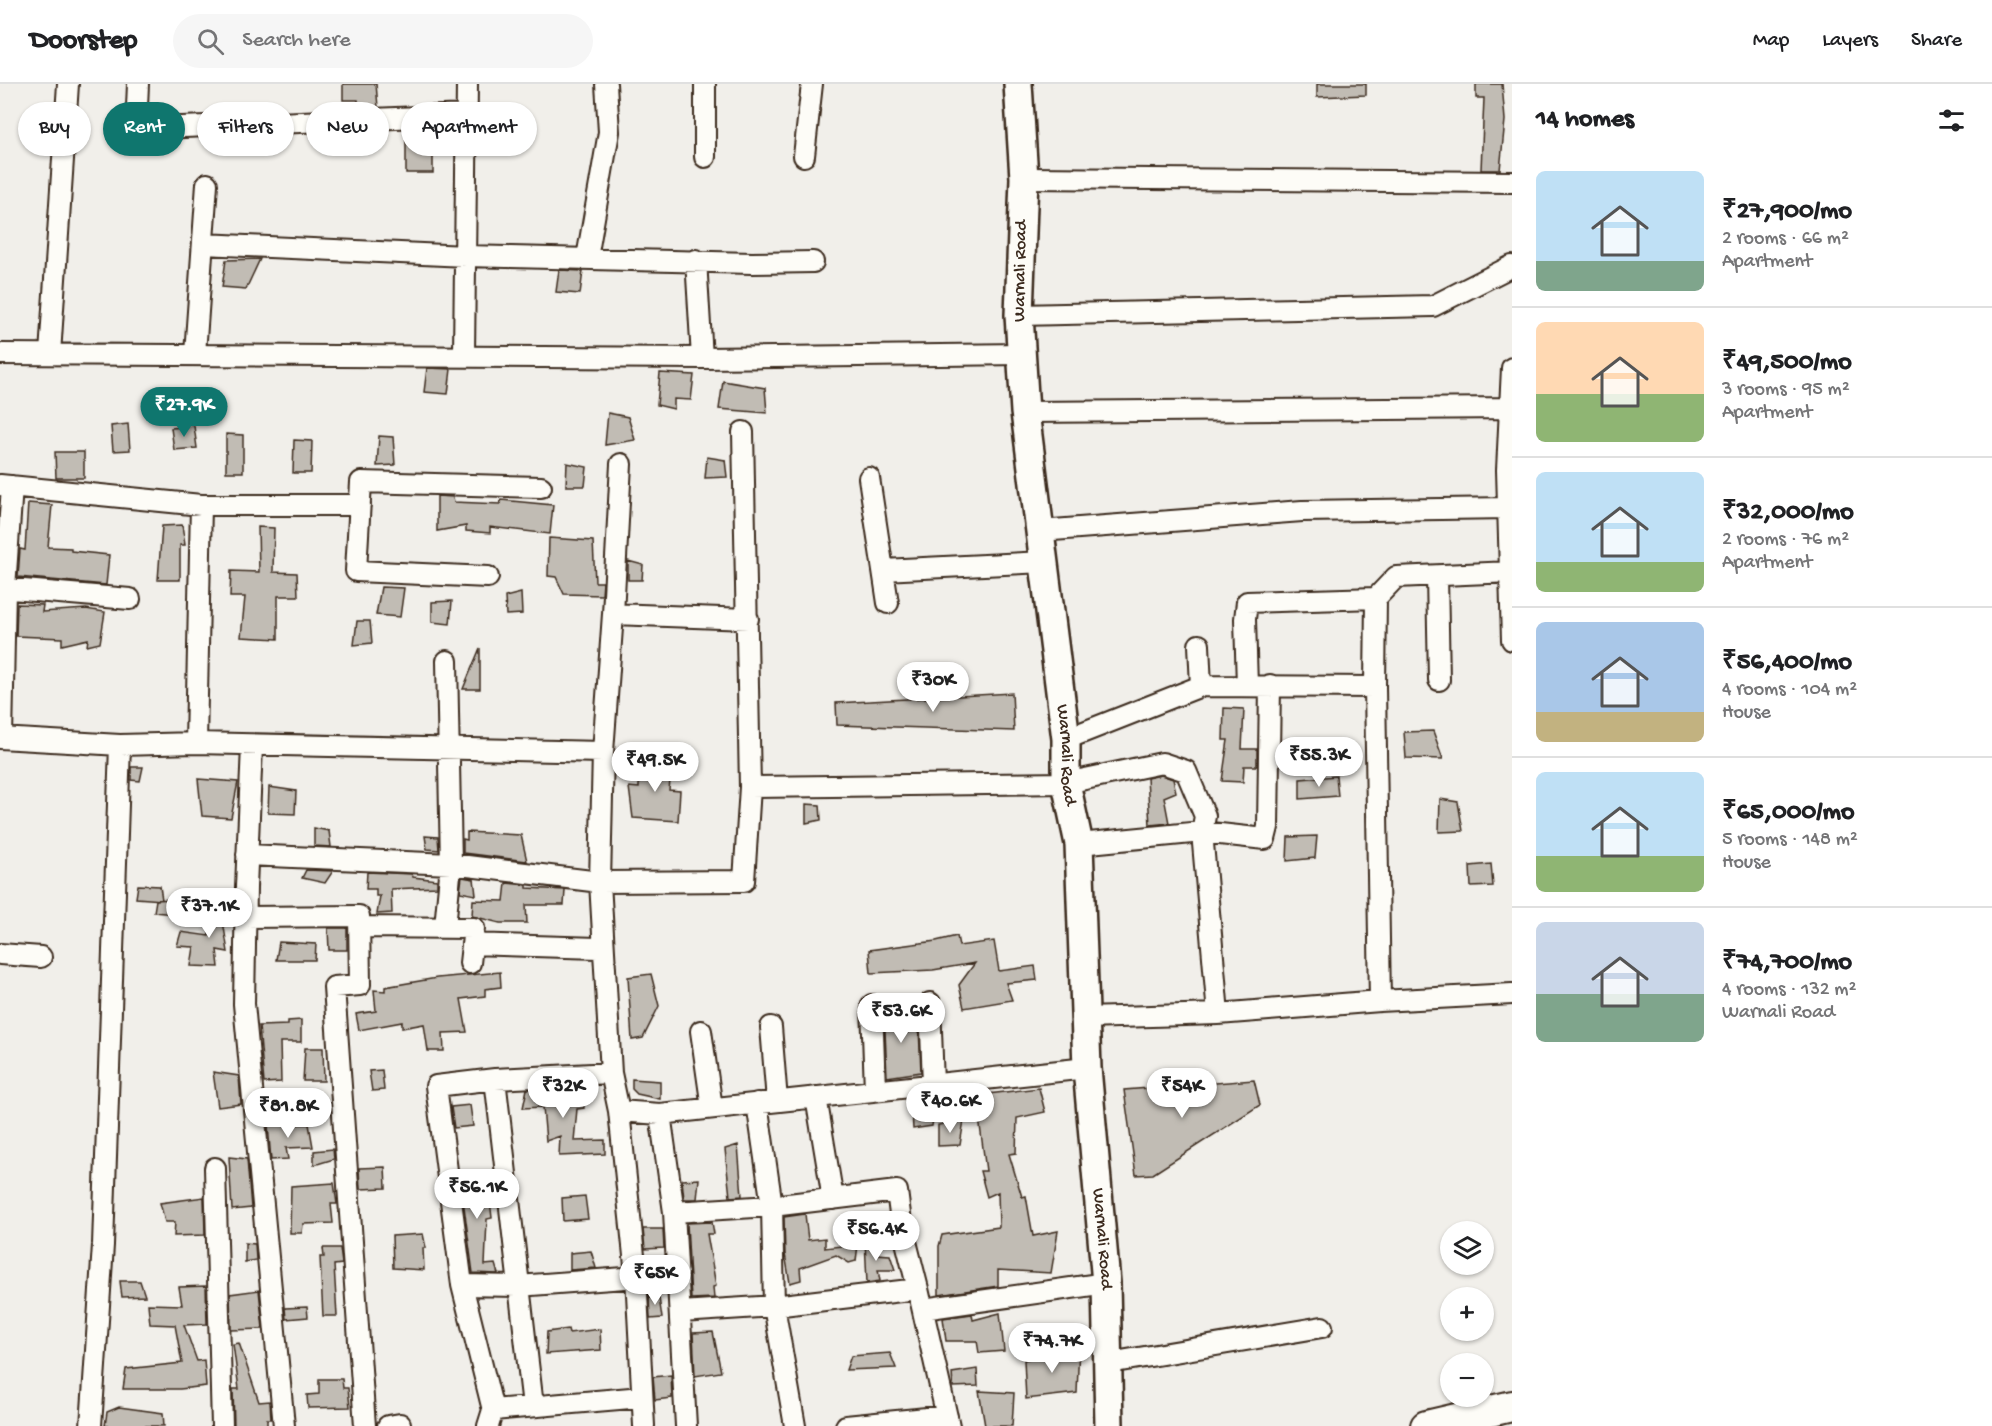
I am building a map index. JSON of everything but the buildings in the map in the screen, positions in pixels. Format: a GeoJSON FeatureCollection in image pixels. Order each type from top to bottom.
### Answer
{"type":"FeatureCollection","features":[{"type":"Feature","properties":{"kind":"main road","name":"Warnali Road"},"geometry":{"type":"LineString","coordinates":[[1018,84],[1024,178],[1019,315],[1025,412],[1066,739],[1066,783],[1079,844],[1087,1068],[1106,1283],[1109,1426]]}},
{"type":"Feature","properties":{"kind":"main road"},"geometry":{"type":"LineString","coordinates":[[1426,1426],[1512,1406]]}},
{"type":"Feature","properties":{"kind":"street"},"geometry":{"type":"LineString","coordinates":[[50,354],[68,84]]}},
{"type":"Feature","properties":{"kind":"street"},"geometry":{"type":"LineString","coordinates":[[138,84],[136,129],[401,118]]}},
{"type":"Feature","properties":{"kind":"street"},"geometry":{"type":"LineString","coordinates":[[467,84],[467,102]]}},
{"type":"Feature","properties":{"kind":"street"},"geometry":{"type":"LineString","coordinates":[[587,258],[609,132],[606,84]]}},
{"type":"Feature","properties":{"kind":"street"},"geometry":{"type":"LineString","coordinates":[[705,84],[705,157]]}},
{"type":"Feature","properties":{"kind":"street"},"geometry":{"type":"LineString","coordinates":[[804,156],[812,84]]}},
{"type":"Feature","properties":{"kind":"street"},"geometry":{"type":"LineString","coordinates":[[464,355],[466,156]]}},
{"type":"Feature","properties":{"kind":"street"},"geometry":{"type":"LineString","coordinates":[[1024,178],[1512,182]]}},
{"type":"Feature","properties":{"kind":"street"},"geometry":{"type":"LineString","coordinates":[[195,354],[207,184]]}},
{"type":"Feature","properties":{"kind":"street"},"geometry":{"type":"LineString","coordinates":[[203,244],[465,256],[752,263],[813,262]]}},
{"type":"Feature","properties":{"kind":"street"},"geometry":{"type":"LineString","coordinates":[[696,260],[702,358]]}},
{"type":"Feature","properties":{"kind":"street"},"geometry":{"type":"LineString","coordinates":[[1019,315],[1433,306],[1512,266]]}},
{"type":"Feature","properties":{"kind":"street"},"geometry":{"type":"LineString","coordinates":[[0,354],[702,358],[1023,354]]}},
{"type":"Feature","properties":{"kind":"street"},"geometry":{"type":"LineString","coordinates":[[1512,368],[1509,470],[1512,640]]}},
{"type":"Feature","properties":{"kind":"street"},"geometry":{"type":"LineString","coordinates":[[1025,412],[1510,408]]}},
{"type":"Feature","properties":{"kind":"street"},"geometry":{"type":"LineString","coordinates":[[247,855],[451,864],[600,882],[744,881],[750,787],[743,432]]}},
{"type":"Feature","properties":{"kind":"street"},"geometry":{"type":"LineString","coordinates":[[621,464],[614,614],[603,752],[600,882],[611,1073],[619,1112],[636,1275],[644,1426]]}},
{"type":"Feature","properties":{"kind":"street"},"geometry":{"type":"LineString","coordinates":[[869,478],[888,603]]}},
{"type":"Feature","properties":{"kind":"street"},"geometry":{"type":"LineString","coordinates":[[488,577],[356,571],[361,483],[541,488]]}},
{"type":"Feature","properties":{"kind":"street"},"geometry":{"type":"LineString","coordinates":[[360,505],[201,505],[6,486],[2,588],[1,738],[120,745],[196,743],[603,752]]}},
{"type":"Feature","properties":{"kind":"street"},"geometry":{"type":"LineString","coordinates":[[196,743],[201,505]]}},
{"type":"Feature","properties":{"kind":"street"},"geometry":{"type":"LineString","coordinates":[[1040,531],[1302,511],[1510,508]]}},
{"type":"Feature","properties":{"kind":"street"},"geometry":{"type":"LineString","coordinates":[[883,570],[1044,562]]}},
{"type":"Feature","properties":{"kind":"street"},"geometry":{"type":"LineString","coordinates":[[1247,686],[1245,619],[1247,602],[1376,597],[1396,577],[1511,572]]}},
{"type":"Feature","properties":{"kind":"street"},"geometry":{"type":"LineString","coordinates":[[1437,576],[1438,680]]}},
{"type":"Feature","properties":{"kind":"street"},"geometry":{"type":"LineString","coordinates":[[2,588],[130,599]]}},
{"type":"Feature","properties":{"kind":"street"},"geometry":{"type":"LineString","coordinates":[[1376,597],[1380,1001]]}},
{"type":"Feature","properties":{"kind":"street"},"geometry":{"type":"LineString","coordinates":[[614,614],[748,619]]}},
{"type":"Feature","properties":{"kind":"street"},"geometry":{"type":"LineString","coordinates":[[1199,645],[1201,686]]}},
{"type":"Feature","properties":{"kind":"street"},"geometry":{"type":"LineString","coordinates":[[445,927],[451,864],[447,662]]}},
{"type":"Feature","properties":{"kind":"street"},"geometry":{"type":"LineString","coordinates":[[1079,844],[1202,832],[1265,839],[1268,827],[1270,685]]}},
{"type":"Feature","properties":{"kind":"street"},"geometry":{"type":"LineString","coordinates":[[1066,739],[1201,686],[1376,687]]}},
{"type":"Feature","properties":{"kind":"street"},"geometry":{"type":"LineString","coordinates":[[91,1426],[103,1245],[120,745]]}},
{"type":"Feature","properties":{"kind":"street"},"geometry":{"type":"LineString","coordinates":[[252,746],[244,1004],[284,1426]]}},
{"type":"Feature","properties":{"kind":"street"},"geometry":{"type":"LineString","coordinates":[[750,787],[1066,783],[1162,763],[1186,771],[1205,816],[1202,832],[1218,1014]]}},
{"type":"Feature","properties":{"kind":"street"},"geometry":{"type":"LineString","coordinates":[[245,917],[359,916],[360,985],[334,987],[365,1426]]}},
{"type":"Feature","properties":{"kind":"street"},"geometry":{"type":"LineString","coordinates":[[360,927],[474,928],[471,953],[598,948]]}},
{"type":"Feature","properties":{"kind":"street"},"geometry":{"type":"LineString","coordinates":[[0,954],[41,957]]}},
{"type":"Feature","properties":{"kind":"street"},"geometry":{"type":"LineString","coordinates":[[1085,1017],[1218,1014],[1380,1001],[1512,994]]}},
{"type":"Feature","properties":{"kind":"street"},"geometry":{"type":"LineString","coordinates":[[930,1003],[933,1084]]}},
{"type":"Feature","properties":{"kind":"street"},"geometry":{"type":"LineString","coordinates":[[873,1005],[875,1090]]}},
{"type":"Feature","properties":{"kind":"street"},"geometry":{"type":"LineString","coordinates":[[771,1027],[777,1101]]}},
{"type":"Feature","properties":{"kind":"street"},"geometry":{"type":"LineString","coordinates":[[701,1031],[712,1108]]}},
{"type":"Feature","properties":{"kind":"street"},"geometry":{"type":"LineString","coordinates":[[619,1112],[660,1114],[1087,1068]]}},
{"type":"Feature","properties":{"kind":"street"},"geometry":{"type":"LineString","coordinates":[[611,1073],[495,1079],[436,1086],[462,1285],[490,1418],[534,1406],[642,1397]]}},
{"type":"Feature","properties":{"kind":"street"},"geometry":{"type":"LineString","coordinates":[[495,1079],[534,1406]]}},
{"type":"Feature","properties":{"kind":"street"},"geometry":{"type":"LineString","coordinates":[[816,1097],[833,1199]]}},
{"type":"Feature","properties":{"kind":"street"},"geometry":{"type":"LineString","coordinates":[[757,1104],[772,1206],[774,1306],[795,1426]]}},
{"type":"Feature","properties":{"kind":"street"},"geometry":{"type":"LineString","coordinates":[[660,1114],[674,1212],[686,1426]]}},
{"type":"Feature","properties":{"kind":"street"},"geometry":{"type":"LineString","coordinates":[[215,1168],[222,1426]]}},
{"type":"Feature","properties":{"kind":"street"},"geometry":{"type":"LineString","coordinates":[[674,1212],[772,1206],[897,1191],[901,1222],[948,1421],[846,1426]]}},
{"type":"Feature","properties":{"kind":"street"},"geometry":{"type":"LineString","coordinates":[[462,1285],[518,1286],[636,1275],[678,1274]]}},
{"type":"Feature","properties":{"kind":"street"},"geometry":{"type":"LineString","coordinates":[[923,1309],[1106,1283]]}},
{"type":"Feature","properties":{"kind":"street"},"geometry":{"type":"LineString","coordinates":[[681,1312],[774,1306],[918,1288]]}},
{"type":"Feature","properties":{"kind":"street"},"geometry":{"type":"LineString","coordinates":[[1109,1363],[1322,1327]]}}]}
